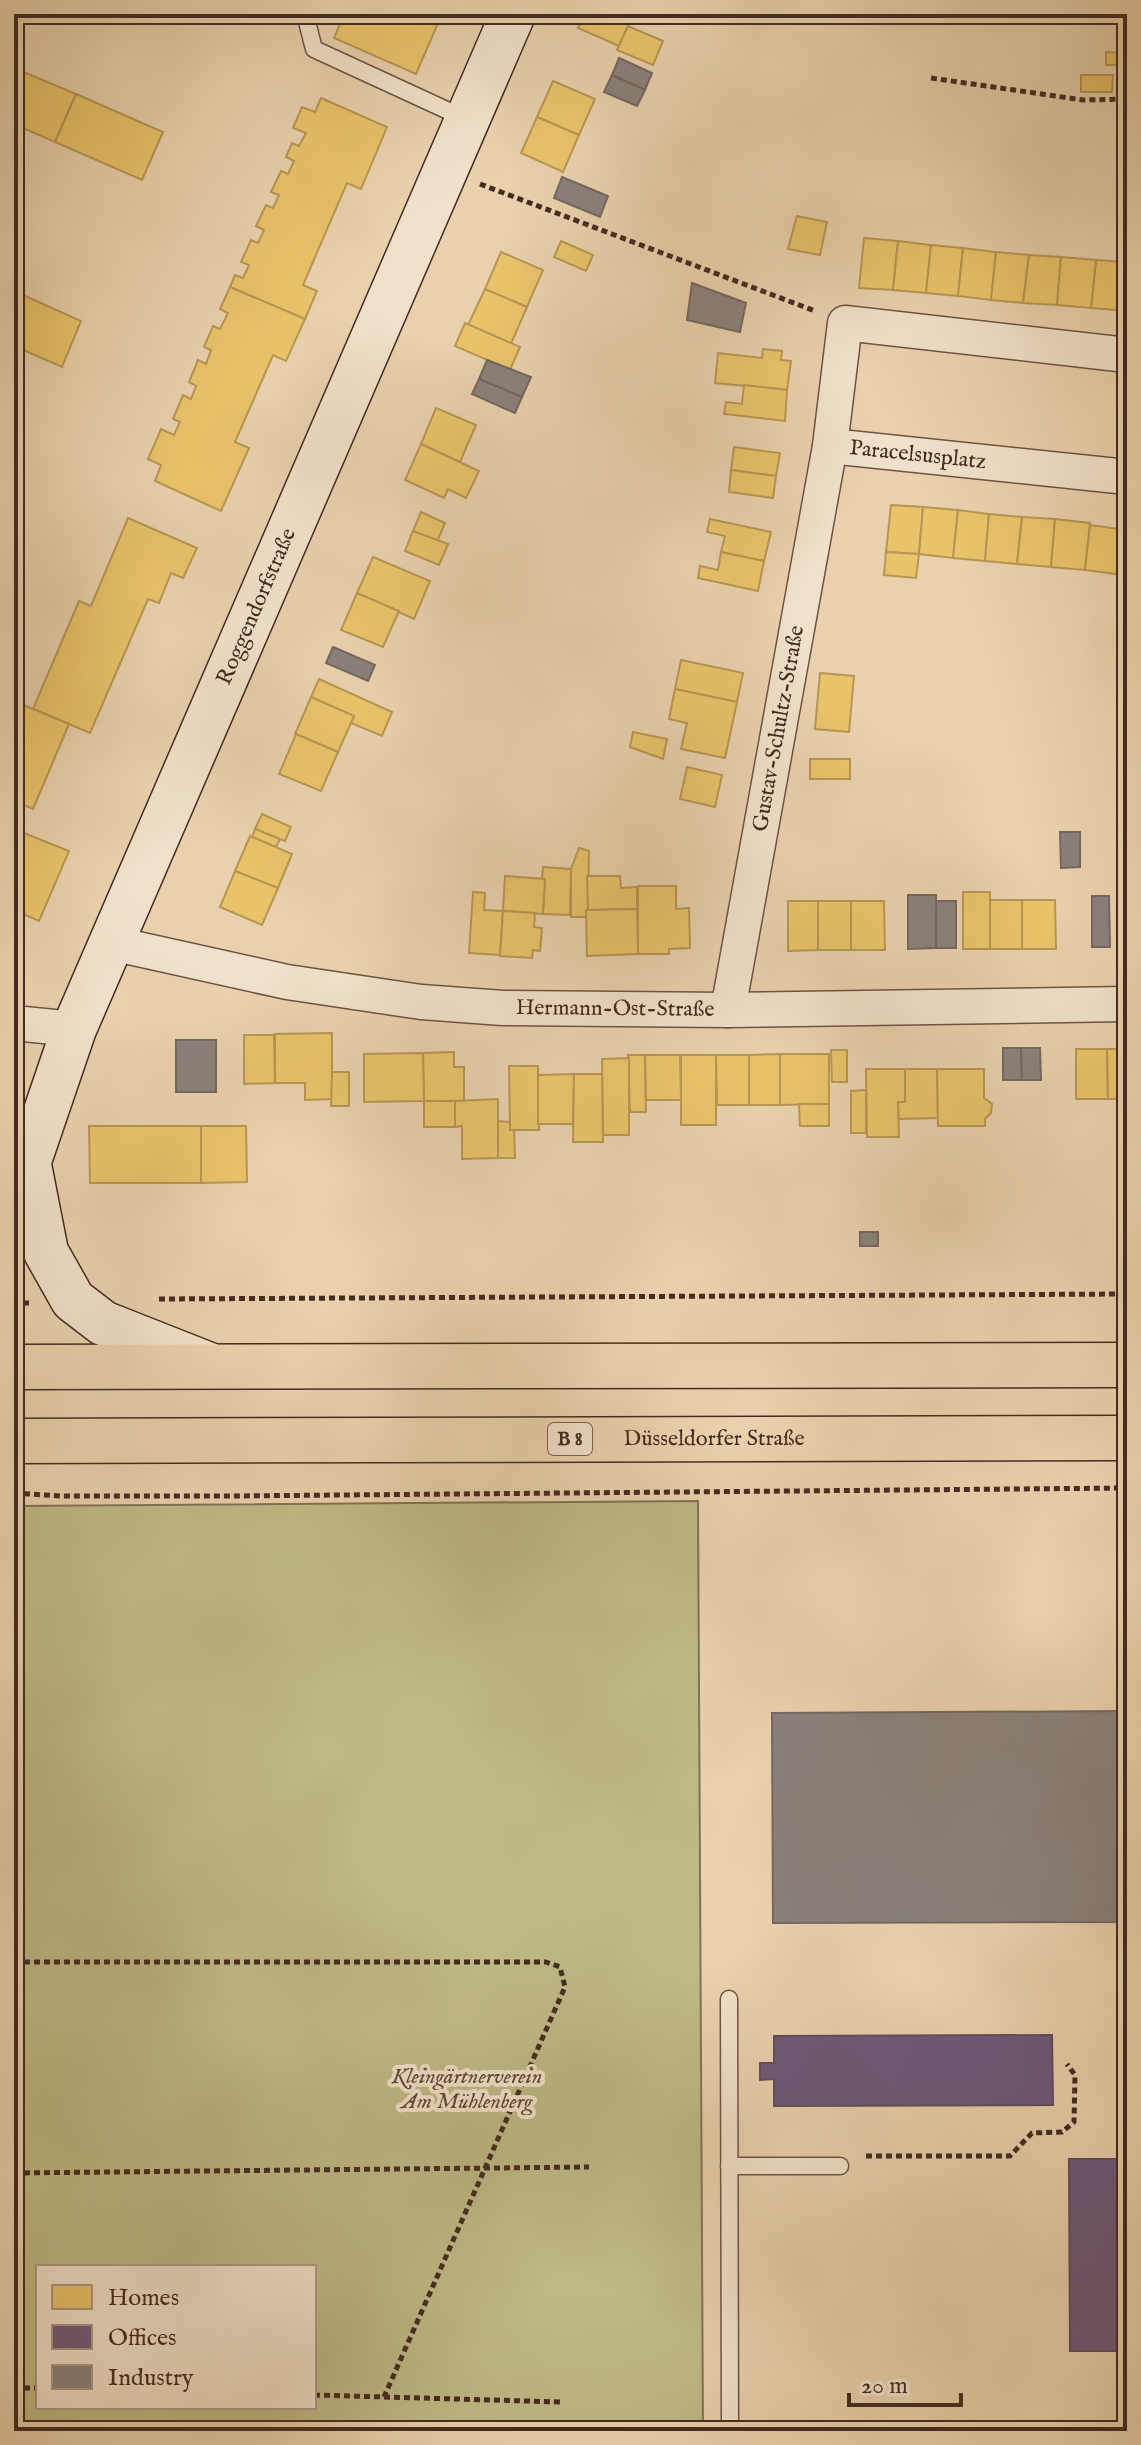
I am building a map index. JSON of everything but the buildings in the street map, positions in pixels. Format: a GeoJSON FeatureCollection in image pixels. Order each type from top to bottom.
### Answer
{"type":"FeatureCollection","features":[{"type":"Feature","properties":{"kind":"main road"},"geometry":{"type":"LineString","coordinates":[[14,1367],[1127,1365]]}},
{"type":"Feature","properties":{"kind":"main road","name":"Düsseldorfer Straße"},"geometry":{"type":"LineString","coordinates":[[14,1441],[1127,1438]]}},
{"type":"Feature","properties":{"kind":"street","name":"Roggendorfstraße"},"geometry":{"type":"LineString","coordinates":[[14,1205],[74,1029],[513,14]]}},
{"type":"Feature","properties":{"kind":"street"},"geometry":{"type":"LineString","coordinates":[[845,323],[1127,355]]}},
{"type":"Feature","properties":{"kind":"street","name":"Paracelsusplatz"},"geometry":{"type":"LineString","coordinates":[[845,323],[830,446],[1127,477]]}},
{"type":"Feature","properties":{"kind":"street","name":"Gustav-Schultz-Straße"},"geometry":{"type":"LineString","coordinates":[[728,1010],[830,446]]}},
{"type":"Feature","properties":{"kind":"street","name":"Hermann-Ost-Straße"},"geometry":{"type":"LineString","coordinates":[[111,943],[287,982],[421,1002],[503,1008],[728,1010],[1127,1004]]}},
{"type":"Feature","properties":{"kind":"street"},"geometry":{"type":"LineString","coordinates":[[14,1023],[74,1029]]}},
{"type":"Feature","properties":{"kind":"street"},"geometry":{"type":"LineString","coordinates":[[28,1162],[46,1252],[73,1300],[103,1323],[212,1366]]}},
{"type":"Feature","properties":{"kind":"lane"},"geometry":{"type":"LineString","coordinates":[[305,14],[314,49],[468,120]]}},
{"type":"Feature","properties":{"kind":"lane"},"geometry":{"type":"LineString","coordinates":[[729,1999],[730,2431]]}},
{"type":"Feature","properties":{"kind":"lane"},"geometry":{"type":"LineString","coordinates":[[729,2166],[840,2166]]}},
{"type":"Feature","properties":{"kind":"path"},"geometry":{"type":"LineString","coordinates":[[931,78],[1083,100],[1127,99]]}},
{"type":"Feature","properties":{"kind":"path"},"geometry":{"type":"LineString","coordinates":[[446,171],[845,323]]}},
{"type":"Feature","properties":{"kind":"path"},"geometry":{"type":"LineString","coordinates":[[153,1299],[1127,1294]]}},
{"type":"Feature","properties":{"kind":"path"},"geometry":{"type":"LineString","coordinates":[[14,1303],[73,1300]]}},
{"type":"Feature","properties":{"kind":"path"},"geometry":{"type":"LineString","coordinates":[[121,1496],[122,1486]]}},
{"type":"Feature","properties":{"kind":"path"},"geometry":{"type":"LineString","coordinates":[[14,1493],[121,1496],[1127,1488]]}},
{"type":"Feature","properties":{"kind":"path"},"geometry":{"type":"LineString","coordinates":[[14,1962],[546,1962],[560,1967],[565,1987],[384,2397]]}},
{"type":"Feature","properties":{"kind":"path"},"geometry":{"type":"LineString","coordinates":[[840,2166],[852,2156],[1010,2156],[1032,2133],[1062,2132],[1074,2122],[1075,2075],[1067,2064]]}},
{"type":"Feature","properties":{"kind":"path"},"geometry":{"type":"LineString","coordinates":[[14,2173],[589,2167]]}},
{"type":"Feature","properties":{"kind":"path"},"geometry":{"type":"LineString","coordinates":[[14,2388],[36,2388]]}},
{"type":"Feature","properties":{"kind":"path"},"geometry":{"type":"LineString","coordinates":[[316,2395],[562,2402]]}},
{"type":"Feature","properties":{"kind":"green space","name":"Kleingärtnerverein Am Mühlenberg"},"geometry":{"type":"Polygon","coordinates":[[[698,1501],[703,2431],[14,2431],[14,1506],[698,1501]]]}}]}
